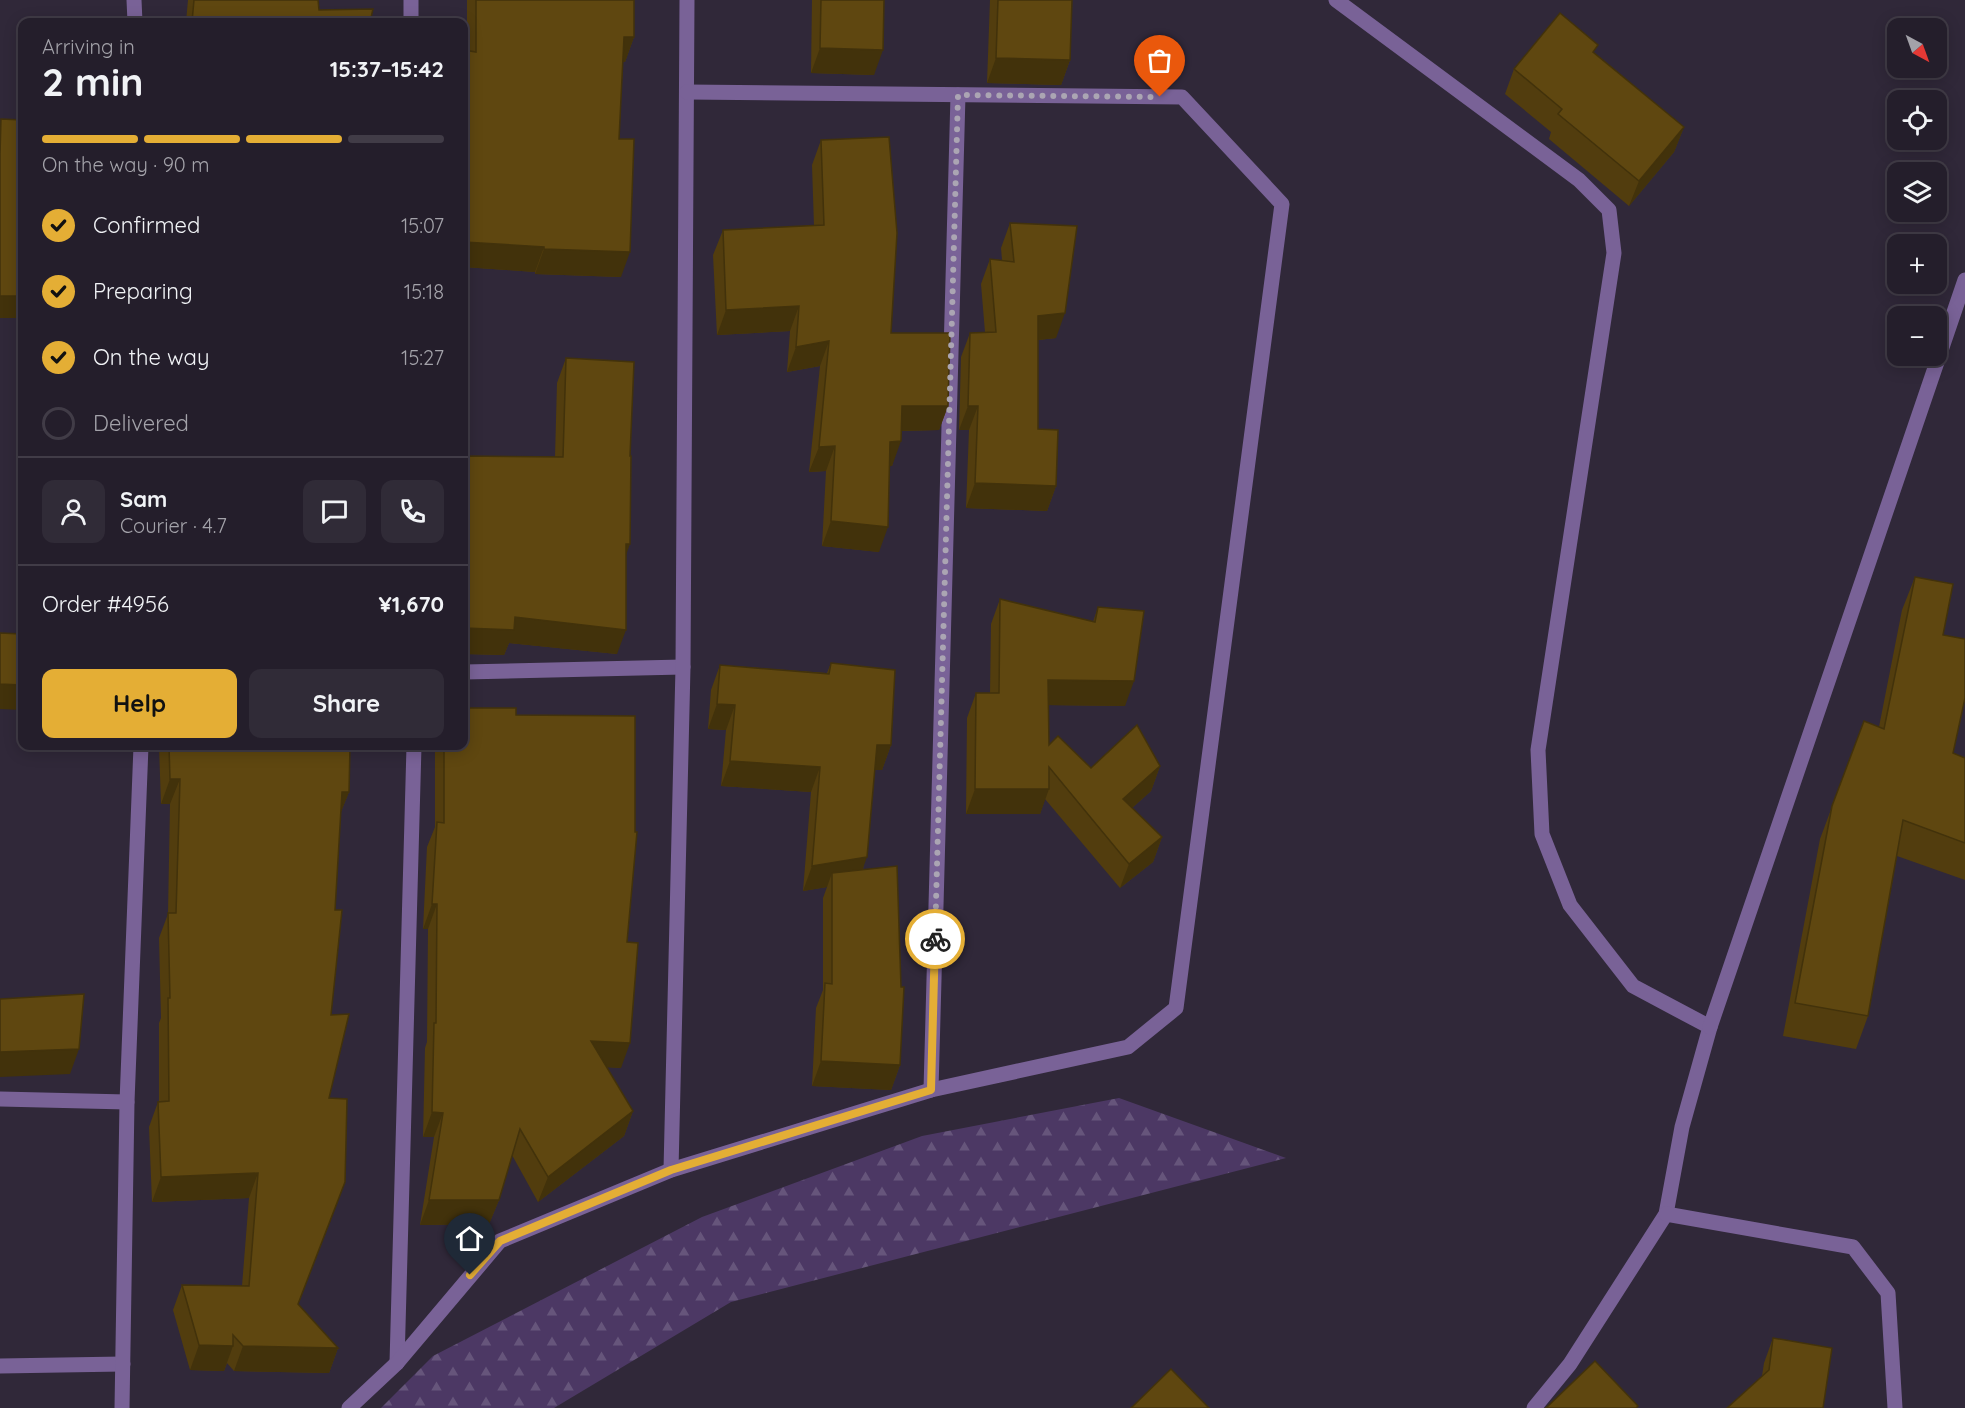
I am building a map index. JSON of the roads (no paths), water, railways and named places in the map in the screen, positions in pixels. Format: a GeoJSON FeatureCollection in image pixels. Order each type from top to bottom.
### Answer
{"type":"FeatureCollection","features":[{"type":"Feature","properties":{"kind":"street"},"geometry":{"type":"LineString","coordinates":[[134,0],[135,18]]}},
{"type":"Feature","properties":{"kind":"street"},"geometry":{"type":"LineString","coordinates":[[411,0],[411,18]]}},
{"type":"Feature","properties":{"kind":"street"},"geometry":{"type":"LineString","coordinates":[[671,1170],[683,667],[687,0]]}},
{"type":"Feature","properties":{"kind":"street"},"geometry":{"type":"LineString","coordinates":[[1336,0],[1579,180],[1609,210],[1614,253],[1538,750],[1542,834],[1570,905],[1633,986],[1710,1027]]}},
{"type":"Feature","properties":{"kind":"street"},"geometry":{"type":"LineString","coordinates":[[349,1408],[397,1363],[500,1241],[671,1170],[931,1090],[1128,1047],[1176,1008],[1282,204],[1182,97],[687,92]]}},
{"type":"Feature","properties":{"kind":"street"},"geometry":{"type":"LineString","coordinates":[[931,1090],[958,95]]}},
{"type":"Feature","properties":{"kind":"street"},"geometry":{"type":"LineString","coordinates":[[1534,1408],[1570,1365],[1666,1214],[1682,1127],[1710,1027],[1965,280]]}},
{"type":"Feature","properties":{"kind":"street"},"geometry":{"type":"LineString","coordinates":[[468,672],[683,667]]}},
{"type":"Feature","properties":{"kind":"street"},"geometry":{"type":"LineString","coordinates":[[122,1408],[127,1102],[141,750]]}},
{"type":"Feature","properties":{"kind":"street"},"geometry":{"type":"LineString","coordinates":[[397,1363],[414,750]]}},
{"type":"Feature","properties":{"kind":"street"},"geometry":{"type":"LineString","coordinates":[[0,1099],[127,1102]]}},
{"type":"Feature","properties":{"kind":"street"},"geometry":{"type":"LineString","coordinates":[[1666,1214],[1853,1247],[1888,1293],[1895,1408]]}},
{"type":"Feature","properties":{"kind":"street"},"geometry":{"type":"LineString","coordinates":[[0,1366],[123,1364]]}}]}
